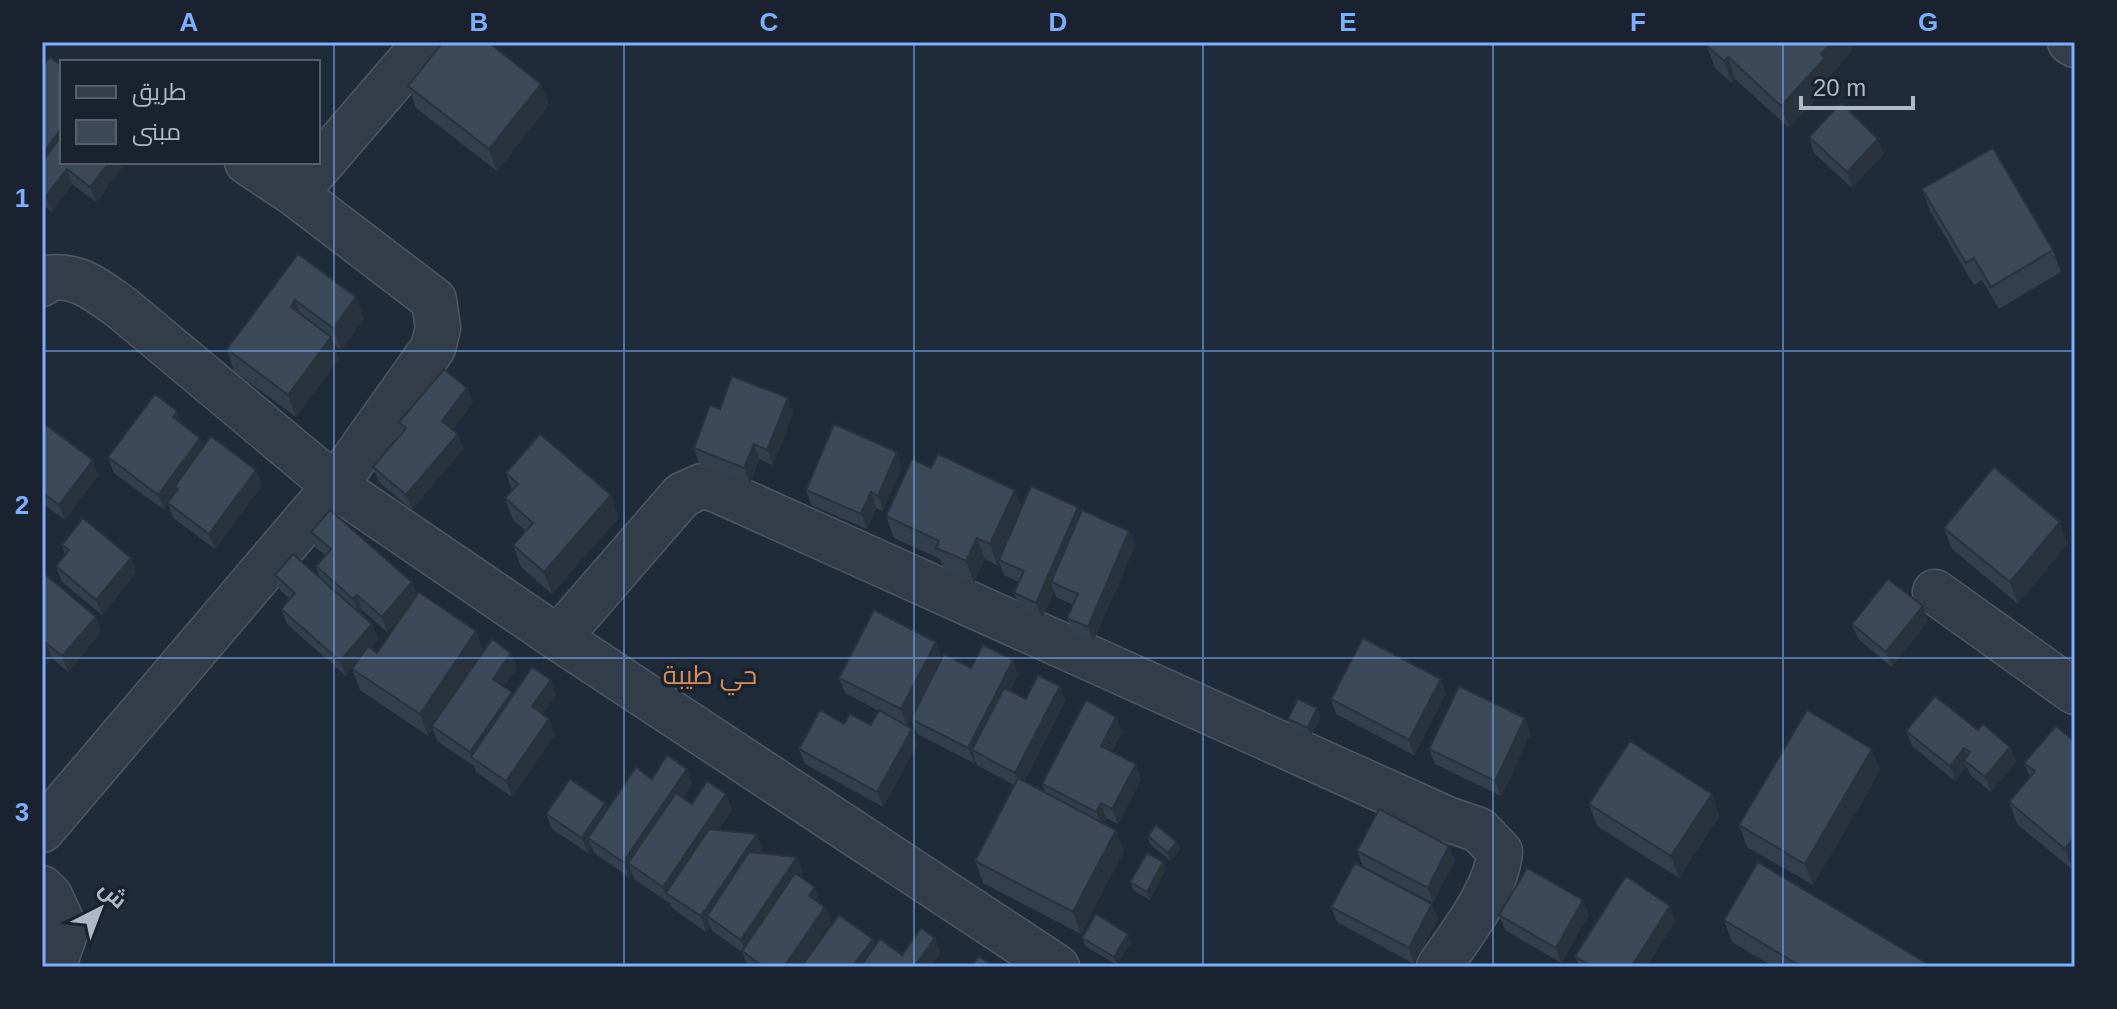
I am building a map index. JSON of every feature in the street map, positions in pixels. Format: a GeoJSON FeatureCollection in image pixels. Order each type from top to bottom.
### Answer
{"type":"FeatureCollection","features":[{"type":"Feature","properties":{"kind":"street"},"geometry":{"type":"LineString","coordinates":[[295,194],[426,42]]}},
{"type":"Feature","properties":{"kind":"street"},"geometry":{"type":"LineString","coordinates":[[42,830],[335,486],[433,348],[438,328],[434,300],[295,194],[250,164]]}},
{"type":"Feature","properties":{"kind":"street"},"geometry":{"type":"LineString","coordinates":[[42,284],[46,278],[62,275],[89,284],[335,486],[558,638],[1057,967]]}},
{"type":"Feature","properties":{"kind":"street"},"geometry":{"type":"LineString","coordinates":[[558,638],[682,495],[702,486],[717,490],[1418,806],[1479,830],[1500,852],[1498,867],[1470,921],[1439,967]]}},
{"type":"Feature","properties":{"kind":"street"},"geometry":{"type":"LineString","coordinates":[[1935,592],[2075,692]]}},
{"type":"Feature","properties":{"kind":"street"},"geometry":{"type":"LineString","coordinates":[[42,888],[50,896],[66,931],[53,967]]}},
{"type":"Feature","properties":{"kind":"building"},"geometry":{"type":"Polygon","coordinates":[[[443,42],[488,42],[541,84],[489,149],[408,86],[443,42]]]}},
{"type":"Feature","properties":{"kind":"building"},"geometry":{"type":"Polygon","coordinates":[[[1711,42],[1832,42],[1821,54],[1825,58],[1781,106],[1728,57],[1724,61],[1707,46],[1711,42]]]}},
{"type":"Feature","properties":{"kind":"building"},"geometry":{"type":"Polygon","coordinates":[[[50,57],[60,64],[60,131],[43,153],[42,152],[42,67],[50,57]]]}},
{"type":"Feature","properties":{"kind":"building"},"geometry":{"type":"Polygon","coordinates":[[[1841,103],[1878,139],[1847,172],[1809,137],[1841,103]]]}},
{"type":"Feature","properties":{"kind":"building"},"geometry":{"type":"Polygon","coordinates":[[[60,138],[60,164],[107,164],[90,187],[67,169],[46,196],[42,193],[42,162],[60,138]]]}},
{"type":"Feature","properties":{"kind":"building"},"geometry":{"type":"Polygon","coordinates":[[[1993,148],[2053,250],[1991,287],[1974,258],[1966,263],[1922,189],[1993,148]]]}},
{"type":"Feature","properties":{"kind":"building"},"geometry":{"type":"Polygon","coordinates":[[[298,254],[356,297],[333,328],[295,300],[291,307],[331,337],[288,395],[227,349],[298,254]]]}},
{"type":"Feature","properties":{"kind":"building"},"geometry":{"type":"Polygon","coordinates":[[[444,369],[467,388],[442,421],[458,434],[406,495],[373,467],[406,428],[399,422],[444,369]]]}},
{"type":"Feature","properties":{"kind":"building"},"geometry":{"type":"Polygon","coordinates":[[[732,376],[788,398],[767,450],[754,444],[744,468],[694,448],[710,405],[720,409],[732,376]]]}},
{"type":"Feature","properties":{"kind":"building"},"geometry":{"type":"Polygon","coordinates":[[[155,394],[177,411],[173,417],[200,438],[158,495],[108,457],[155,394]]]}},
{"type":"Feature","properties":{"kind":"building"},"geometry":{"type":"Polygon","coordinates":[[[42,422],[93,460],[59,505],[42,492],[42,422]]]}},
{"type":"Feature","properties":{"kind":"building"},"geometry":{"type":"Polygon","coordinates":[[[834,424],[897,452],[878,496],[871,492],[861,514],[806,490],[834,424]]]}},
{"type":"Feature","properties":{"kind":"building"},"geometry":{"type":"Polygon","coordinates":[[[540,434],[611,495],[544,572],[513,545],[533,523],[505,498],[518,484],[506,473],[540,434]]]}},
{"type":"Feature","properties":{"kind":"building"},"geometry":{"type":"Polygon","coordinates":[[[211,436],[256,470],[209,534],[168,503],[178,489],[175,486],[211,436]]]}},
{"type":"Feature","properties":{"kind":"building"},"geometry":{"type":"Polygon","coordinates":[[[938,454],[1015,490],[990,544],[977,538],[966,561],[936,548],[939,541],[886,516],[912,459],[931,468],[938,454]]]}},
{"type":"Feature","properties":{"kind":"building"},"geometry":{"type":"Polygon","coordinates":[[[1994,467],[2060,522],[2010,582],[1944,528],[1994,467]]]}},
{"type":"Feature","properties":{"kind":"building"},"geometry":{"type":"Polygon","coordinates":[[[1031,486],[1078,507],[1036,603],[1014,593],[1024,571],[999,560],[1031,486]]]}},
{"type":"Feature","properties":{"kind":"building"},"geometry":{"type":"Polygon","coordinates":[[[330,510],[412,582],[382,617],[357,595],[353,599],[316,566],[331,549],[311,532],[330,510]]]}},
{"type":"Feature","properties":{"kind":"building"},"geometry":{"type":"Polygon","coordinates":[[[1082,510],[1129,531],[1088,627],[1067,618],[1078,594],[1051,582],[1082,510]]]}},
{"type":"Feature","properties":{"kind":"building"},"geometry":{"type":"Polygon","coordinates":[[[83,518],[131,558],[96,600],[56,566],[69,550],[62,545],[83,518]]]}},
{"type":"Feature","properties":{"kind":"building"},"geometry":{"type":"Polygon","coordinates":[[[293,554],[372,624],[340,661],[281,609],[295,593],[275,575],[293,554]]]}},
{"type":"Feature","properties":{"kind":"building"},"geometry":{"type":"Polygon","coordinates":[[[45,574],[96,617],[62,656],[46,643],[42,648],[42,578],[45,574]]]}},
{"type":"Feature","properties":{"kind":"building"},"geometry":{"type":"Polygon","coordinates":[[[1888,579],[1923,606],[1886,652],[1852,624],[1888,579]]]}},
{"type":"Feature","properties":{"kind":"building"},"geometry":{"type":"Polygon","coordinates":[[[419,592],[476,631],[420,714],[352,669],[368,646],[377,653],[419,592]]]}},
{"type":"Feature","properties":{"kind":"building"},"geometry":{"type":"Polygon","coordinates":[[[874,610],[936,642],[901,709],[839,678],[874,610]]]}},
{"type":"Feature","properties":{"kind":"building"},"geometry":{"type":"Polygon","coordinates":[[[1363,638],[1441,679],[1409,740],[1331,699],[1363,638]]]}},
{"type":"Feature","properties":{"kind":"building"},"geometry":{"type":"Polygon","coordinates":[[[492,639],[511,653],[493,679],[512,692],[470,752],[432,726],[492,639]]]}},
{"type":"Feature","properties":{"kind":"building"},"geometry":{"type":"Polygon","coordinates":[[[983,645],[1013,660],[968,748],[911,719],[944,654],[971,668],[983,645]]]}},
{"type":"Feature","properties":{"kind":"building"},"geometry":{"type":"Polygon","coordinates":[[[532,667],[551,680],[532,706],[549,719],[506,781],[471,757],[532,667]]]}},
{"type":"Feature","properties":{"kind":"building"},"geometry":{"type":"Polygon","coordinates":[[[1038,675],[1060,686],[1015,773],[972,750],[1004,688],[1026,699],[1038,675]]]}},
{"type":"Feature","properties":{"kind":"building"},"geometry":{"type":"Polygon","coordinates":[[[1459,686],[1525,718],[1495,781],[1429,749],[1459,686]]]}},
{"type":"Feature","properties":{"kind":"building"},"geometry":{"type":"Polygon","coordinates":[[[1935,696],[1978,730],[1983,724],[2010,747],[1985,777],[1964,760],[1970,752],[1964,748],[1950,766],[1906,731],[1935,696]]]}},
{"type":"Feature","properties":{"kind":"building"},"geometry":{"type":"Polygon","coordinates":[[[1298,699],[1317,708],[1308,728],[1288,719],[1298,699]]]}},
{"type":"Feature","properties":{"kind":"building"},"geometry":{"type":"Polygon","coordinates":[[[1086,700],[1116,717],[1101,746],[1136,764],[1112,809],[1101,803],[1096,812],[1042,784],[1086,700]]]}},
{"type":"Feature","properties":{"kind":"building"},"geometry":{"type":"Polygon","coordinates":[[[820,710],[844,724],[850,714],[871,725],[879,710],[912,729],[877,792],[799,749],[820,710]]]}},
{"type":"Feature","properties":{"kind":"building"},"geometry":{"type":"Polygon","coordinates":[[[1807,710],[1872,749],[1805,864],[1739,825],[1807,710]]]}},
{"type":"Feature","properties":{"kind":"building"},"geometry":{"type":"Polygon","coordinates":[[[2056,726],[2075,742],[2075,836],[2065,849],[2009,802],[2035,771],[2024,763],[2056,726]]]}},
{"type":"Feature","properties":{"kind":"building"},"geometry":{"type":"Polygon","coordinates":[[[1630,741],[1712,794],[1671,856],[1589,804],[1630,741]]]}},
{"type":"Feature","properties":{"kind":"building"},"geometry":{"type":"Polygon","coordinates":[[[667,755],[687,769],[623,862],[588,838],[636,767],[652,779],[667,755]]]}},
{"type":"Feature","properties":{"kind":"building"},"geometry":{"type":"Polygon","coordinates":[[[1018,778],[1116,830],[1073,912],[975,861],[1018,778]]]}},
{"type":"Feature","properties":{"kind":"building"},"geometry":{"type":"Polygon","coordinates":[[[570,779],[605,803],[582,838],[546,814],[570,779]]]}},
{"type":"Feature","properties":{"kind":"building"},"geometry":{"type":"Polygon","coordinates":[[[707,781],[726,794],[663,887],[628,863],[676,793],[692,804],[707,781]]]}},
{"type":"Feature","properties":{"kind":"building"},"geometry":{"type":"Polygon","coordinates":[[[1379,809],[1449,846],[1428,888],[1357,851],[1379,809]]]}},
{"type":"Feature","properties":{"kind":"building"},"geometry":{"type":"Polygon","coordinates":[[[1156,825],[1177,842],[1168,853],[1148,836],[1156,825]]]}},
{"type":"Feature","properties":{"kind":"building"},"geometry":{"type":"Polygon","coordinates":[[[709,829],[757,834],[701,916],[666,893],[709,829]]]}},
{"type":"Feature","properties":{"kind":"building"},"geometry":{"type":"Polygon","coordinates":[[[749,852],[797,857],[741,940],[707,916],[749,852]]]}},
{"type":"Feature","properties":{"kind":"building"},"geometry":{"type":"Polygon","coordinates":[[[1147,853],[1163,862],[1147,892],[1130,882],[1147,853]]]}},
{"type":"Feature","properties":{"kind":"building"},"geometry":{"type":"Polygon","coordinates":[[[1758,862],[1926,963],[1923,967],[1802,967],[1724,920],[1758,862]]]}},
{"type":"Feature","properties":{"kind":"building"},"geometry":{"type":"Polygon","coordinates":[[[1355,863],[1432,904],[1409,948],[1331,907],[1355,863]]]}},
{"type":"Feature","properties":{"kind":"building"},"geometry":{"type":"Polygon","coordinates":[[[1527,868],[1583,900],[1556,948],[1499,915],[1527,868]]]}},
{"type":"Feature","properties":{"kind":"building"},"geometry":{"type":"Polygon","coordinates":[[[795,873],[815,887],[809,896],[825,907],[784,967],[764,967],[742,951],[795,873]]]}},
{"type":"Feature","properties":{"kind":"building"},"geometry":{"type":"Polygon","coordinates":[[[1626,876],[1670,906],[1631,967],[1591,967],[1575,956],[1626,876]]]}},
{"type":"Feature","properties":{"kind":"building"},"geometry":{"type":"Polygon","coordinates":[[[1096,914],[1128,934],[1114,957],[1082,938],[1096,914]]]}},
{"type":"Feature","properties":{"kind":"building"},"geometry":{"type":"Polygon","coordinates":[[[839,915],[873,939],[852,967],[801,967],[839,915]]]}},
{"type":"Feature","properties":{"kind":"building"},"geometry":{"type":"Polygon","coordinates":[[[921,928],[935,938],[914,967],[860,967],[880,939],[902,955],[921,928]]]}},
{"type":"Feature","properties":{"kind":"building"},"geometry":{"type":"Polygon","coordinates":[[[979,956],[993,966],[993,967],[971,967],[979,956]]]}},
{"type":"Feature","properties":{"kind":"district","name":"حي طيبة"},"geometry":{"type":"Point","coordinates":[710,675]}}]}
